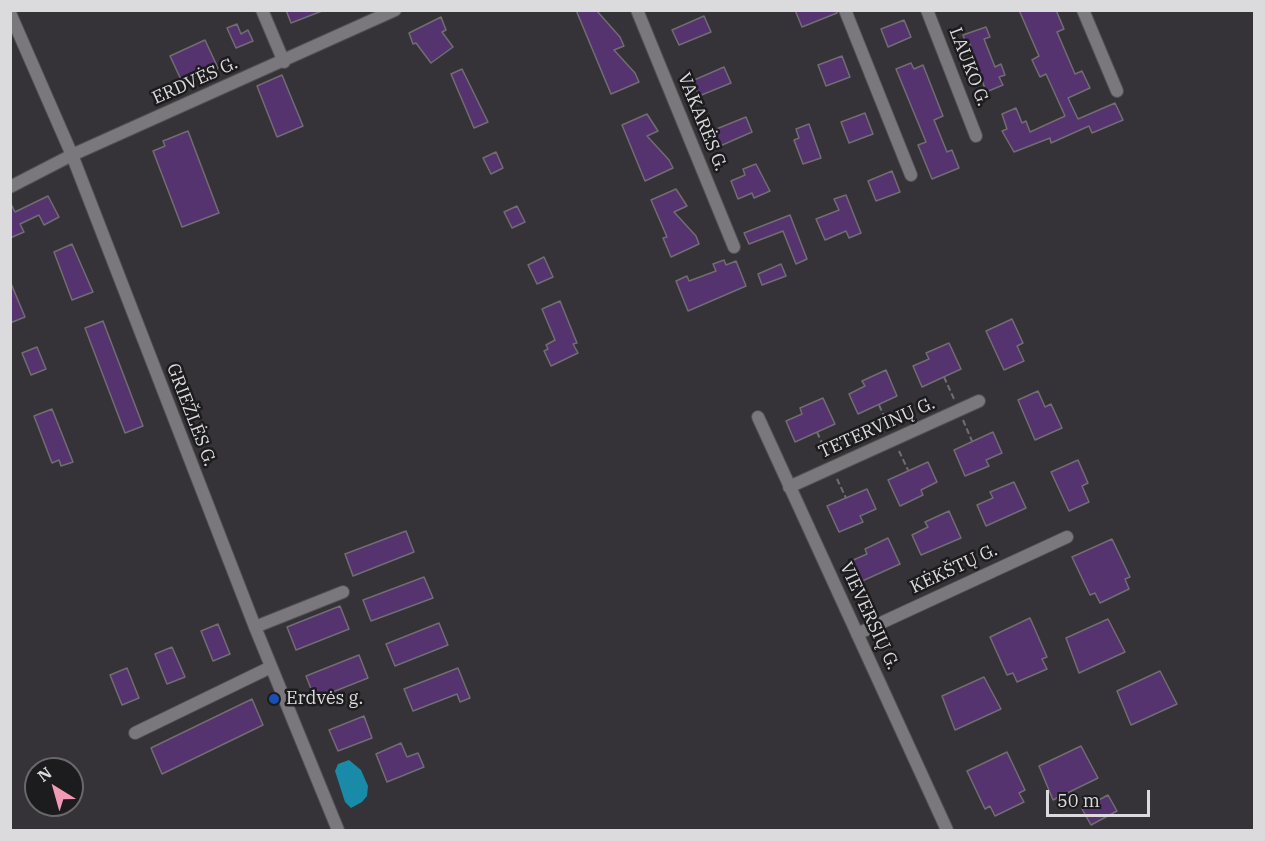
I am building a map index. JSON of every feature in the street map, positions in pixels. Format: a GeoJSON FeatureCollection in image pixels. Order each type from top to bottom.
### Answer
{"type":"FeatureCollection","features":[{"type":"Feature","properties":{"kind":"street"},"geometry":{"type":"LineString","coordinates":[[262,10],[284,62]]}},
{"type":"Feature","properties":{"kind":"street","name":"ERDVĖS G."},"geometry":{"type":"LineString","coordinates":[[10,187],[72,155],[284,62],[395,10]]}},
{"type":"Feature","properties":{"kind":"street","name":"VAKARĖS G."},"geometry":{"type":"LineString","coordinates":[[637,10],[734,247]]}},
{"type":"Feature","properties":{"kind":"street"},"geometry":{"type":"LineString","coordinates":[[844,10],[911,175]]}},
{"type":"Feature","properties":{"kind":"street","name":"LAUKO G."},"geometry":{"type":"LineString","coordinates":[[927,10],[976,136]]}},
{"type":"Feature","properties":{"kind":"street"},"geometry":{"type":"LineString","coordinates":[[1083,10],[1117,91]]}},
{"type":"Feature","properties":{"kind":"street","name":"GRIEŽLĖS G."},"geometry":{"type":"LineString","coordinates":[[10,13],[72,155],[255,627],[338,831]]}},
{"type":"Feature","properties":{"kind":"street","name":"TETERVINŲ G."},"geometry":{"type":"LineString","coordinates":[[789,487],[979,401]]}},
{"type":"Feature","properties":{"kind":"street","name":"VIEVERSIŲ G."},"geometry":{"type":"LineString","coordinates":[[758,417],[947,831]]}},
{"type":"Feature","properties":{"kind":"street","name":"KĖKŠTŲ G."},"geometry":{"type":"LineString","coordinates":[[857,634],[1067,537]]}},
{"type":"Feature","properties":{"kind":"street"},"geometry":{"type":"LineString","coordinates":[[255,627],[343,592]]}},
{"type":"Feature","properties":{"kind":"street"},"geometry":{"type":"LineString","coordinates":[[135,733],[272,667]]}},
{"type":"Feature","properties":{"kind":"water"},"geometry":{"type":"Polygon","coordinates":[[[349,760],[361,770],[368,786],[367,796],[351,808],[345,802],[335,771],[338,764],[349,760]]]}},
{"type":"Feature","properties":{"kind":"building"},"geometry":{"type":"Polygon","coordinates":[[[286,10],[321,10],[322,11],[291,23],[286,10]]]}},
{"type":"Feature","properties":{"kind":"building"},"geometry":{"type":"Polygon","coordinates":[[[576,10],[596,10],[620,37],[624,46],[614,50],[635,73],[639,82],[611,94],[576,10]]]}},
{"type":"Feature","properties":{"kind":"building"},"geometry":{"type":"Polygon","coordinates":[[[795,10],[837,10],[837,13],[802,27],[795,10]]]}},
{"type":"Feature","properties":{"kind":"building"},"geometry":{"type":"Polygon","coordinates":[[[1019,10],[1056,10],[1064,29],[1057,32],[1075,74],[1082,71],[1090,88],[1068,98],[1078,119],[1115,103],[1123,120],[1092,133],[1089,126],[1051,143],[1050,138],[1014,152],[1002,131],[1007,129],[1002,114],[1016,108],[1022,123],[1026,121],[1030,132],[1065,116],[1046,74],[1040,77],[1032,60],[1039,56],[1019,10]]]}},
{"type":"Feature","properties":{"kind":"building"},"geometry":{"type":"Polygon","coordinates":[[[704,16],[711,32],[679,45],[672,30],[704,16]]]}},
{"type":"Feature","properties":{"kind":"building"},"geometry":{"type":"Polygon","coordinates":[[[441,17],[446,30],[442,32],[453,47],[431,63],[416,43],[413,44],[409,33],[441,17]]]}},
{"type":"Feature","properties":{"kind":"building"},"geometry":{"type":"Polygon","coordinates":[[[904,20],[911,37],[888,47],[881,29],[904,20]]]}},
{"type":"Feature","properties":{"kind":"building"},"geometry":{"type":"Polygon","coordinates":[[[237,24],[241,34],[248,30],[253,41],[236,48],[227,28],[237,24]]]}},
{"type":"Feature","properties":{"kind":"building"},"geometry":{"type":"Polygon","coordinates":[[[986,27],[990,37],[984,39],[995,67],[1001,64],[1005,75],[999,77],[1003,85],[986,92],[970,44],[967,46],[963,35],[986,27]]]}},
{"type":"Feature","properties":{"kind":"building"},"geometry":{"type":"Polygon","coordinates":[[[205,40],[218,68],[183,84],[170,56],[205,40]]]}},
{"type":"Feature","properties":{"kind":"building"},"geometry":{"type":"Polygon","coordinates":[[[842,56],[850,77],[826,86],[818,65],[842,56]]]}},
{"type":"Feature","properties":{"kind":"building"},"geometry":{"type":"Polygon","coordinates":[[[911,63],[914,69],[923,65],[943,116],[934,120],[947,152],[952,150],[959,168],[932,179],[918,145],[926,142],[896,69],[911,63]]]}},
{"type":"Feature","properties":{"kind":"building"},"geometry":{"type":"Polygon","coordinates":[[[724,67],[731,83],[699,96],[692,81],[724,67]]]}},
{"type":"Feature","properties":{"kind":"building"},"geometry":{"type":"Polygon","coordinates":[[[462,69],[488,122],[474,128],[451,74],[462,69]]]}},
{"type":"Feature","properties":{"kind":"building"},"geometry":{"type":"Polygon","coordinates":[[[282,75],[303,126],[277,137],[257,86],[282,75]]]}},
{"type":"Feature","properties":{"kind":"building"},"geometry":{"type":"Polygon","coordinates":[[[865,113],[873,134],[849,143],[841,122],[865,113]]]}},
{"type":"Feature","properties":{"kind":"building"},"geometry":{"type":"Polygon","coordinates":[[[647,114],[658,131],[647,136],[669,160],[673,168],[645,181],[622,125],[647,114]]]}},
{"type":"Feature","properties":{"kind":"building"},"geometry":{"type":"Polygon","coordinates":[[[746,117],[752,132],[720,146],[714,130],[746,117]]]}},
{"type":"Feature","properties":{"kind":"building"},"geometry":{"type":"Polygon","coordinates":[[[809,124],[821,158],[803,164],[794,140],[799,138],[796,129],[809,124]]]}},
{"type":"Feature","properties":{"kind":"building"},"geometry":{"type":"Polygon","coordinates":[[[188,131],[219,213],[182,227],[153,151],[165,146],[163,141],[188,131]]]}},
{"type":"Feature","properties":{"kind":"building"},"geometry":{"type":"Polygon","coordinates":[[[496,152],[503,168],[491,174],[483,158],[496,152]]]}},
{"type":"Feature","properties":{"kind":"building"},"geometry":{"type":"Polygon","coordinates":[[[756,164],[770,191],[754,198],[752,193],[738,199],[731,181],[745,175],[743,169],[756,164]]]}},
{"type":"Feature","properties":{"kind":"building"},"geometry":{"type":"Polygon","coordinates":[[[892,171],[900,192],[876,201],[868,181],[892,171]]]}},
{"type":"Feature","properties":{"kind":"building"},"geometry":{"type":"Polygon","coordinates":[[[676,189],[687,206],[674,212],[696,236],[699,244],[671,257],[663,238],[667,237],[651,200],[676,189]]]}},
{"type":"Feature","properties":{"kind":"building"},"geometry":{"type":"Polygon","coordinates":[[[846,195],[861,233],[849,238],[846,231],[825,240],[816,219],[839,210],[834,199],[846,195]]]}},
{"type":"Feature","properties":{"kind":"building"},"geometry":{"type":"Polygon","coordinates":[[[48,196],[59,217],[44,225],[39,215],[20,224],[24,232],[10,238],[10,202],[15,212],[48,196]]]}},
{"type":"Feature","properties":{"kind":"building"},"geometry":{"type":"Polygon","coordinates":[[[517,206],[525,222],[512,228],[504,212],[517,206]]]}},
{"type":"Feature","properties":{"kind":"building"},"geometry":{"type":"Polygon","coordinates":[[[790,215],[807,259],[796,264],[783,231],[749,244],[744,233],[790,215]]]}},
{"type":"Feature","properties":{"kind":"building"},"geometry":{"type":"Polygon","coordinates":[[[72,244],[93,292],[72,300],[54,252],[72,244]]]}},
{"type":"Feature","properties":{"kind":"building"},"geometry":{"type":"Polygon","coordinates":[[[544,257],[553,277],[537,284],[528,265],[544,257]]]}},
{"type":"Feature","properties":{"kind":"building"},"geometry":{"type":"Polygon","coordinates":[[[724,260],[726,265],[736,261],[746,286],[688,311],[676,281],[687,276],[689,281],[716,271],[713,264],[724,260]]]}},
{"type":"Feature","properties":{"kind":"building"},"geometry":{"type":"Polygon","coordinates":[[[781,264],[786,276],[762,285],[758,274],[781,264]]]}},
{"type":"Feature","properties":{"kind":"building"},"geometry":{"type":"Polygon","coordinates":[[[10,281],[25,317],[10,323],[10,281]]]}},
{"type":"Feature","properties":{"kind":"building"},"geometry":{"type":"Polygon","coordinates":[[[560,301],[577,343],[573,344],[578,353],[551,366],[544,351],[548,349],[546,345],[555,340],[542,309],[560,301]]]}},
{"type":"Feature","properties":{"kind":"building"},"geometry":{"type":"Polygon","coordinates":[[[1012,319],[1023,343],[1017,346],[1024,361],[1004,370],[986,331],[1012,319]]]}},
{"type":"Feature","properties":{"kind":"building"},"geometry":{"type":"Polygon","coordinates":[[[103,321],[143,426],[125,433],[85,328],[103,321]]]}},
{"type":"Feature","properties":{"kind":"building"},"geometry":{"type":"Polygon","coordinates":[[[949,343],[961,369],[922,387],[913,366],[929,359],[926,353],[949,343]]]}},
{"type":"Feature","properties":{"kind":"building"},"geometry":{"type":"Polygon","coordinates":[[[37,347],[46,369],[31,375],[22,353],[37,347]]]}},
{"type":"Feature","properties":{"kind":"building"},"geometry":{"type":"Polygon","coordinates":[[[886,370],[897,396],[858,414],[849,394],[865,386],[862,381],[886,370]]]}},
{"type":"Feature","properties":{"kind":"building"},"geometry":{"type":"Polygon","coordinates":[[[1038,391],[1045,407],[1051,404],[1062,428],[1035,440],[1018,400],[1038,391]]]}},
{"type":"Feature","properties":{"kind":"building"},"geometry":{"type":"Polygon","coordinates":[[[823,398],[835,424],[795,442],[786,421],[802,414],[800,408],[823,398]]]}},
{"type":"Feature","properties":{"kind":"building"},"geometry":{"type":"Polygon","coordinates":[[[52,409],[73,462],[61,466],[59,460],[52,463],[34,416],[52,409]]]}},
{"type":"Feature","properties":{"kind":"building"},"geometry":{"type":"Polygon","coordinates":[[[993,432],[1002,453],[986,460],[989,466],[965,476],[954,450],[993,432]]]}},
{"type":"Feature","properties":{"kind":"building"},"geometry":{"type":"Polygon","coordinates":[[[1078,460],[1088,483],[1082,486],[1089,502],[1069,511],[1051,472],[1078,460]]]}},
{"type":"Feature","properties":{"kind":"building"},"geometry":{"type":"Polygon","coordinates":[[[928,462],[937,482],[921,490],[923,495],[900,506],[888,480],[928,462]]]}},
{"type":"Feature","properties":{"kind":"building"},"geometry":{"type":"Polygon","coordinates":[[[1014,482],[1026,508],[986,526],[977,505],[993,498],[990,492],[1014,482]]]}},
{"type":"Feature","properties":{"kind":"building"},"geometry":{"type":"Polygon","coordinates":[[[867,489],[876,509],[860,516],[863,522],[839,532],[827,506],[867,489]]]}},
{"type":"Feature","properties":{"kind":"building"},"geometry":{"type":"Polygon","coordinates":[[[949,511],[961,538],[921,555],[912,535],[928,527],[925,522],[949,511]]]}},
{"type":"Feature","properties":{"kind":"building"},"geometry":{"type":"Polygon","coordinates":[[[406,531],[414,552],[353,576],[345,554],[406,531]]]}},
{"type":"Feature","properties":{"kind":"building"},"geometry":{"type":"Polygon","coordinates":[[[888,538],[900,564],[860,582],[851,561],[867,554],[865,549],[888,538]]]}},
{"type":"Feature","properties":{"kind":"building"},"geometry":{"type":"Polygon","coordinates":[[[1112,539],[1130,577],[1125,579],[1129,589],[1100,603],[1095,593],[1090,595],[1072,557],[1112,539]]]}},
{"type":"Feature","properties":{"kind":"building"},"geometry":{"type":"Polygon","coordinates":[[[424,577],[433,598],[371,621],[363,600],[424,577]]]}},
{"type":"Feature","properties":{"kind":"building"},"geometry":{"type":"Polygon","coordinates":[[[340,606],[349,629],[296,650],[287,627],[340,606]]]}},
{"type":"Feature","properties":{"kind":"building"},"geometry":{"type":"Polygon","coordinates":[[[1030,618],[1047,657],[1042,659],[1047,669],[1017,682],[1013,673],[1007,675],[990,637],[1030,618]]]}},
{"type":"Feature","properties":{"kind":"building"},"geometry":{"type":"Polygon","coordinates":[[[1108,619],[1125,652],[1079,673],[1066,638],[1108,619]]]}},
{"type":"Feature","properties":{"kind":"building"},"geometry":{"type":"Polygon","coordinates":[[[439,623],[448,645],[395,666],[386,644],[439,623]]]}},
{"type":"Feature","properties":{"kind":"building"},"geometry":{"type":"Polygon","coordinates":[[[218,624],[230,654],[213,661],[201,631],[218,624]]]}},
{"type":"Feature","properties":{"kind":"building"},"geometry":{"type":"Polygon","coordinates":[[[172,647],[185,677],[167,684],[155,654],[172,647]]]}},
{"type":"Feature","properties":{"kind":"building"},"geometry":{"type":"Polygon","coordinates":[[[359,655],[368,678],[315,699],[306,676],[359,655]]]}},
{"type":"Feature","properties":{"kind":"building"},"geometry":{"type":"Polygon","coordinates":[[[127,668],[139,698],[122,705],[110,675],[127,668]]]}},
{"type":"Feature","properties":{"kind":"building"},"geometry":{"type":"Polygon","coordinates":[[[458,668],[470,698],[460,702],[457,694],[413,711],[404,689],[458,668]]]}},
{"type":"Feature","properties":{"kind":"building"},"geometry":{"type":"Polygon","coordinates":[[[1160,671],[1177,704],[1131,725],[1117,691],[1160,671]]]}},
{"type":"Feature","properties":{"kind":"building"},"geometry":{"type":"Polygon","coordinates":[[[984,677],[1001,709],[955,730],[942,696],[984,677]]]}},
{"type":"Feature","properties":{"kind":"building"},"geometry":{"type":"Polygon","coordinates":[[[252,699],[263,725],[162,774],[151,748],[252,699]]]}},
{"type":"Feature","properties":{"kind":"building"},"geometry":{"type":"Polygon","coordinates":[[[364,716],[372,738],[338,751],[329,730],[364,716]]]}},
{"type":"Feature","properties":{"kind":"building"},"geometry":{"type":"Polygon","coordinates":[[[401,743],[407,757],[418,753],[424,767],[387,782],[376,754],[401,743]]]}},
{"type":"Feature","properties":{"kind":"building"},"geometry":{"type":"Polygon","coordinates":[[[1081,746],[1098,778],[1053,800],[1039,766],[1081,746]]]}},
{"type":"Feature","properties":{"kind":"building"},"geometry":{"type":"Polygon","coordinates":[[[1007,752],[1025,790],[1019,793],[1024,802],[995,816],[990,806],[985,809],[967,771],[1007,752]]]}},
{"type":"Feature","properties":{"kind":"building"},"geometry":{"type":"Polygon","coordinates":[[[1108,795],[1117,811],[1091,825],[1082,809],[1108,795]]]}},
{"type":"Feature","properties":{"kind":"place","name":"Erdvės g."},"geometry":{"type":"Point","coordinates":[274,699]}}]}
